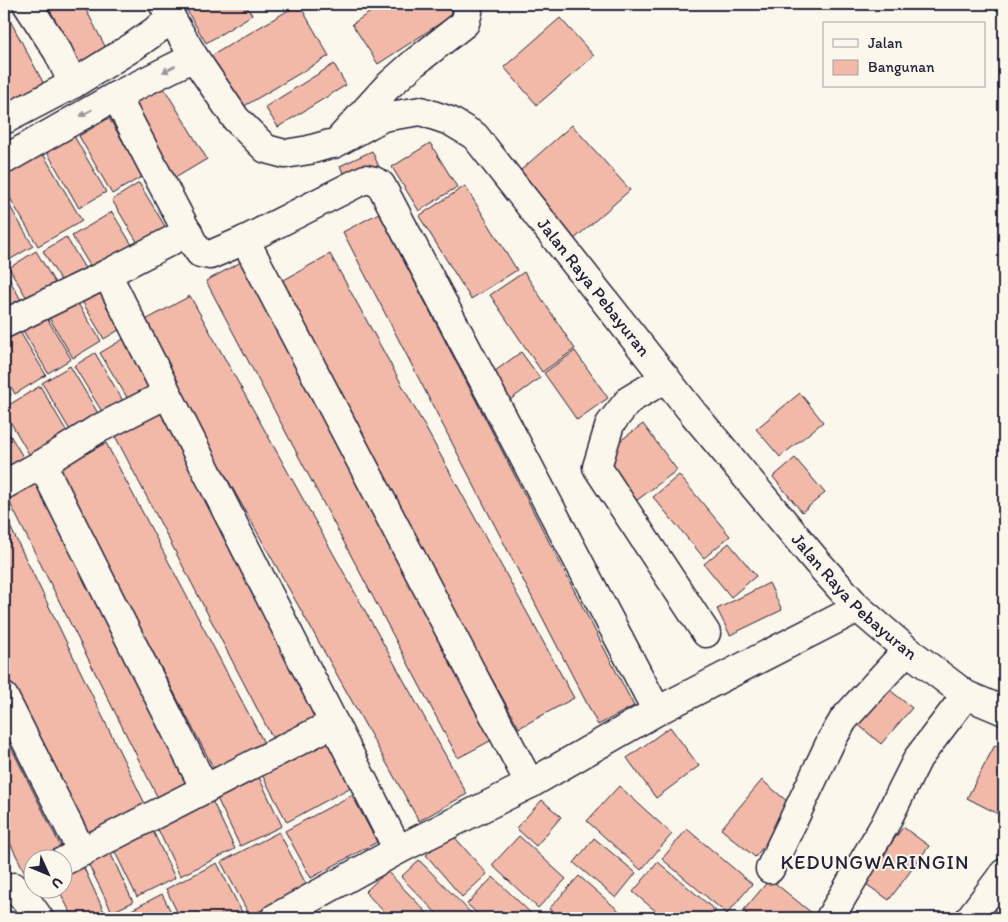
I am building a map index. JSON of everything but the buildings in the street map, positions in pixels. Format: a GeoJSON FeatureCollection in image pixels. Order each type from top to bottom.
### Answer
{"type":"FeatureCollection","features":[{"type":"Feature","properties":{"kind":"street"},"geometry":{"type":"LineString","coordinates":[[27,4],[58,52],[73,84]]}},
{"type":"Feature","properties":{"kind":"street"},"geometry":{"type":"LineString","coordinates":[[334,144],[387,87],[465,24],[468,12],[466,4]]}},
{"type":"Feature","properties":{"kind":"street"},"geometry":{"type":"LineString","coordinates":[[4,120],[73,84],[131,48],[168,12]]}},
{"type":"Feature","properties":{"kind":"street","name":"Jalan Raya Pebayuran"},"geometry":{"type":"LineString","coordinates":[[168,12],[194,57],[236,119],[266,149],[285,154],[334,144],[384,117],[421,111],[450,121],[475,136],[666,378],[765,500],[858,608],[907,650],[966,695],[1004,711]]}},
{"type":"Feature","properties":{"kind":"street"},"geometry":{"type":"LineString","coordinates":[[4,160],[116,96],[194,57]]}},
{"type":"Feature","properties":{"kind":"street"},"geometry":{"type":"LineString","coordinates":[[116,96],[200,253],[210,256],[246,240],[365,179],[381,185],[657,711]]}},
{"type":"Feature","properties":{"kind":"street"},"geometry":{"type":"LineString","coordinates":[[4,324],[188,232]]}},
{"type":"Feature","properties":{"kind":"street"},"geometry":{"type":"LineString","coordinates":[[246,240],[530,784]]}},
{"type":"Feature","properties":{"kind":"street"},"geometry":{"type":"LineString","coordinates":[[107,274],[398,850]]}},
{"type":"Feature","properties":{"kind":"street"},"geometry":{"type":"LineString","coordinates":[[666,378],[630,400],[610,424],[597,467],[706,633]]}},
{"type":"Feature","properties":{"kind":"street"},"geometry":{"type":"LineString","coordinates":[[4,485],[96,430],[167,394]]}},
{"type":"Feature","properties":{"kind":"street"},"geometry":{"type":"LineString","coordinates":[[42,464],[205,789]]}},
{"type":"Feature","properties":{"kind":"street"},"geometry":{"type":"LineString","coordinates":[[275,918],[398,850],[530,784],[657,711],[858,608]]}},
{"type":"Feature","properties":{"kind":"street"},"geometry":{"type":"LineString","coordinates":[[770,869],[844,719],[907,650]]}},
{"type":"Feature","properties":{"kind":"street"},"geometry":{"type":"LineString","coordinates":[[830,918],[884,826],[918,758],[966,695]]}},
{"type":"Feature","properties":{"kind":"street"},"geometry":{"type":"LineString","coordinates":[[4,697],[69,850]]}},
{"type":"Feature","properties":{"kind":"street"},"geometry":{"type":"LineString","coordinates":[[72,857],[334,723]]}},
{"type":"Feature","properties":{"kind":"street"},"geometry":{"type":"LineString","coordinates":[[970,918],[1004,873]]}},
{"type":"Feature","properties":{"kind":"street"},"geometry":{"type":"LineString","coordinates":[[17,886],[39,918]]}},
{"type":"Feature","properties":{"kind":"district","name":"KEDUNGWARINGIN"},"geometry":{"type":"Point","coordinates":[875,862]}}]}
